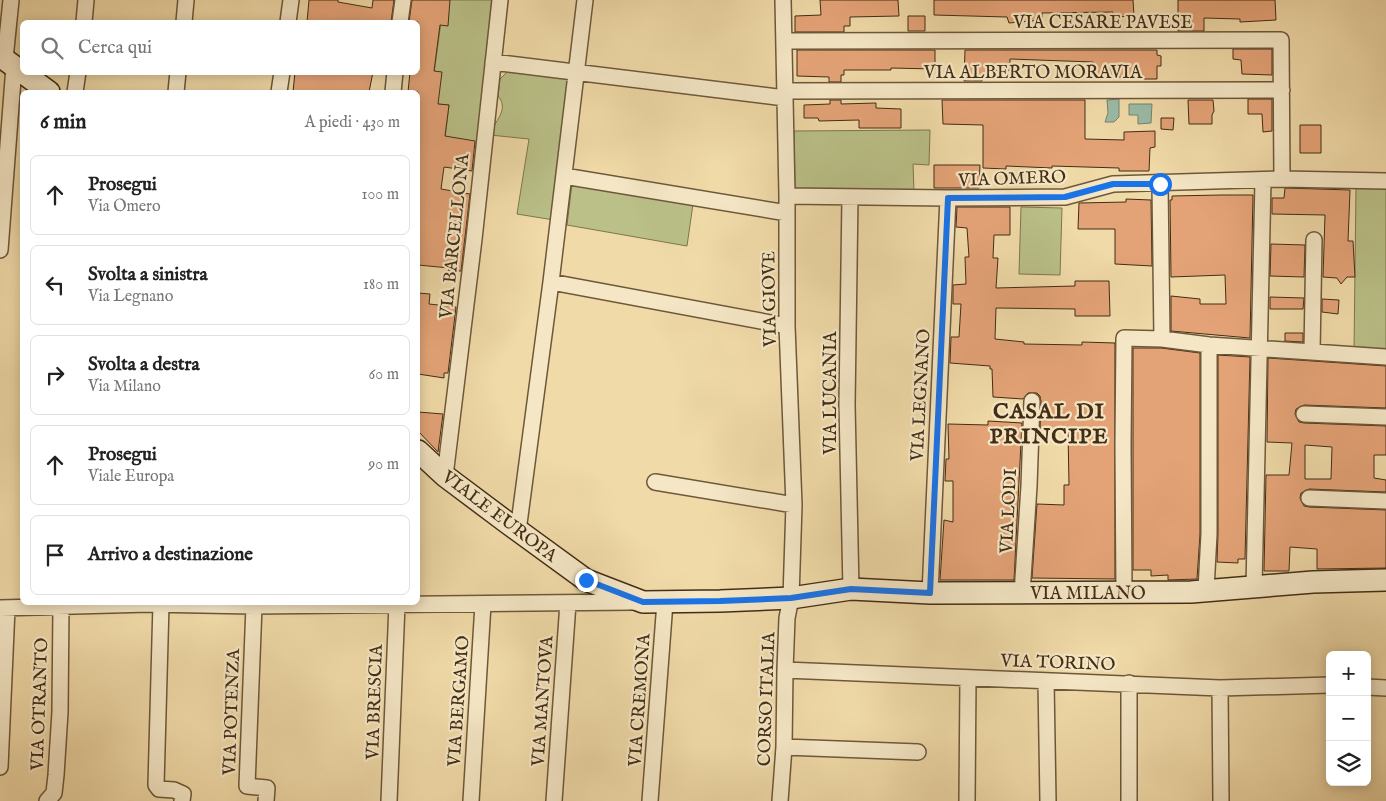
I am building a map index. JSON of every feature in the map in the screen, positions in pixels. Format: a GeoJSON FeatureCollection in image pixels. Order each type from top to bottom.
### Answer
{"type":"FeatureCollection","features":[{"type":"Feature","properties":{"kind":"street"},"geometry":{"type":"LineString","coordinates":[[0,250],[6,60],[11,0]]}},
{"type":"Feature","properties":{"kind":"street"},"geometry":{"type":"LineString","coordinates":[[84,20],[86,0]]}},
{"type":"Feature","properties":{"kind":"street"},"geometry":{"type":"LineString","coordinates":[[184,20],[186,0]]}},
{"type":"Feature","properties":{"kind":"street"},"geometry":{"type":"LineString","coordinates":[[288,20],[291,0]]}},
{"type":"Feature","properties":{"kind":"street"},"geometry":{"type":"LineString","coordinates":[[400,20],[403,0]]}},
{"type":"Feature","properties":{"kind":"street","name":"VIA BARCELLONA"},"geometry":{"type":"LineString","coordinates":[[445,476],[473,249],[500,0]]}},
{"type":"Feature","properties":{"kind":"street"},"geometry":{"type":"LineString","coordinates":[[518,531],[551,282],[585,0]]}},
{"type":"Feature","properties":{"kind":"street","name":"VIA GIOVE"},"geometry":{"type":"LineString","coordinates":[[784,0],[786,41],[787,326],[794,505],[791,598]]}},
{"type":"Feature","properties":{"kind":"street","name":"VIA CESARE PAVESE"},"geometry":{"type":"LineString","coordinates":[[786,41],[1281,40],[1282,179]]}},
{"type":"Feature","properties":{"kind":"street"},"geometry":{"type":"LineString","coordinates":[[6,60],[20,70]]}},
{"type":"Feature","properties":{"kind":"street","name":"VIA ALBERTO MORAVIA"},"geometry":{"type":"LineString","coordinates":[[493,62],[785,95],[1282,90]]}},
{"type":"Feature","properties":{"kind":"street"},"geometry":{"type":"LineString","coordinates":[[26,75],[46,90]]}},
{"type":"Feature","properties":{"kind":"street"},"geometry":{"type":"LineString","coordinates":[[75,90],[78,75]]}},
{"type":"Feature","properties":{"kind":"street"},"geometry":{"type":"LineString","coordinates":[[176,90],[178,75]]}},
{"type":"Feature","properties":{"kind":"street"},"geometry":{"type":"LineString","coordinates":[[279,90],[282,75]]}},
{"type":"Feature","properties":{"kind":"street"},"geometry":{"type":"LineString","coordinates":[[392,90],[395,75]]}},
{"type":"Feature","properties":{"kind":"street"},"geometry":{"type":"LineString","coordinates":[[564,176],[787,213]]}},
{"type":"Feature","properties":{"kind":"street","name":"VIA OMERO"},"geometry":{"type":"LineString","coordinates":[[787,196],[1065,197],[1113,184],[1282,179],[1386,181]]}},
{"type":"Feature","properties":{"kind":"street"},"geometry":{"type":"LineString","coordinates":[[1254,587],[1263,181]]}},
{"type":"Feature","properties":{"kind":"street"},"geometry":{"type":"LineString","coordinates":[[1160,184],[1162,339]]}},
{"type":"Feature","properties":{"kind":"street","name":"VIA LUCANIA"},"geometry":{"type":"LineString","coordinates":[[850,197],[847,405],[851,589]]}},
{"type":"Feature","properties":{"kind":"street","name":"VIA LEGNANO"},"geometry":{"type":"LineString","coordinates":[[930,593],[948,198]]}},
{"type":"Feature","properties":{"kind":"street"},"geometry":{"type":"LineString","coordinates":[[1312,352],[1314,240]]}},
{"type":"Feature","properties":{"kind":"street"},"geometry":{"type":"LineString","coordinates":[[551,282],[787,326]]}},
{"type":"Feature","properties":{"kind":"street"},"geometry":{"type":"LineString","coordinates":[[1124,593],[1124,338],[1162,339],[1209,345],[1386,357]]}},
{"type":"Feature","properties":{"kind":"street"},"geometry":{"type":"LineString","coordinates":[[1206,590],[1209,525],[1209,345]]}},
{"type":"Feature","properties":{"kind":"street","name":"VIA LODI"},"geometry":{"type":"LineString","coordinates":[[1022,594],[1032,402]]}},
{"type":"Feature","properties":{"kind":"street"},"geometry":{"type":"LineString","coordinates":[[1304,414],[1386,418]]}},
{"type":"Feature","properties":{"kind":"street","name":"VIALE EUROPA"},"geometry":{"type":"LineString","coordinates":[[420,453],[445,476],[586,580],[643,602],[791,598]]}},
{"type":"Feature","properties":{"kind":"street"},"geometry":{"type":"LineString","coordinates":[[655,482],[794,505]]}},
{"type":"Feature","properties":{"kind":"street"},"geometry":{"type":"LineString","coordinates":[[1309,498],[1386,501]]}},
{"type":"Feature","properties":{"kind":"street","name":"VIA MILANO"},"geometry":{"type":"LineString","coordinates":[[791,598],[851,589],[930,593],[1022,594],[1191,592],[1313,582],[1386,580]]}},
{"type":"Feature","properties":{"kind":"street","name":"CORSO ITALIA"},"geometry":{"type":"LineString","coordinates":[[780,801],[784,747],[784,670],[787,618],[791,598]]}},
{"type":"Feature","properties":{"kind":"street"},"geometry":{"type":"LineString","coordinates":[[420,604],[643,602]]}},
{"type":"Feature","properties":{"kind":"street","name":"VIA CREMONA"},"geometry":{"type":"LineString","coordinates":[[650,801],[665,602]]}},
{"type":"Feature","properties":{"kind":"street","name":"VIA MANTOVA"},"geometry":{"type":"LineString","coordinates":[[554,801],[568,603]]}},
{"type":"Feature","properties":{"kind":"street","name":"VIA BERGAMO"},"geometry":{"type":"LineString","coordinates":[[470,801],[483,604]]}},
{"type":"Feature","properties":{"kind":"street"},"geometry":{"type":"LineString","coordinates":[[0,767],[4,608],[45,605]]}},
{"type":"Feature","properties":{"kind":"street","name":"VIA OTRANTO"},"geometry":{"type":"LineString","coordinates":[[47,801],[54,793],[60,712],[59,605]]}},
{"type":"Feature","properties":{"kind":"street"},"geometry":{"type":"LineString","coordinates":[[161,605],[156,785],[159,789],[174,790],[182,794],[182,801]]}},
{"type":"Feature","properties":{"kind":"street"},"geometry":{"type":"LineString","coordinates":[[228,605],[264,605]]}},
{"type":"Feature","properties":{"kind":"street","name":"VIA BRESCIA"},"geometry":{"type":"LineString","coordinates":[[389,801],[397,605]]}},
{"type":"Feature","properties":{"kind":"street","name":"VIA POTENZA"},"geometry":{"type":"LineString","coordinates":[[254,606],[247,786],[267,788],[266,801]]}},
{"type":"Feature","properties":{"kind":"street","name":"VIA TORINO"},"geometry":{"type":"LineString","coordinates":[[784,670],[1220,688],[1326,685]]}},
{"type":"Feature","properties":{"kind":"street"},"geometry":{"type":"LineString","coordinates":[[967,801],[968,678]]}},
{"type":"Feature","properties":{"kind":"street"},"geometry":{"type":"LineString","coordinates":[[1046,681],[1048,801]]}},
{"type":"Feature","properties":{"kind":"street"},"geometry":{"type":"LineString","coordinates":[[1128,684],[1129,801]]}},
{"type":"Feature","properties":{"kind":"street"},"geometry":{"type":"LineString","coordinates":[[1371,687],[1386,688]]}},
{"type":"Feature","properties":{"kind":"street"},"geometry":{"type":"LineString","coordinates":[[1220,688],[1221,801]]}},
{"type":"Feature","properties":{"kind":"street"},"geometry":{"type":"LineString","coordinates":[[784,747],[918,752]]}},
{"type":"Feature","properties":{"kind":"green space"},"geometry":{"type":"Polygon","coordinates":[[[444,0],[492,0],[477,144],[445,138],[449,105],[430,103],[444,0]]]}},
{"type":"Feature","properties":{"kind":"green space"},"geometry":{"type":"Polygon","coordinates":[[[509,70],[569,77],[554,220],[517,214],[529,139],[490,135],[502,111],[501,101],[498,96],[500,79],[509,70]]]}},
{"type":"Feature","properties":{"kind":"green space"},"geometry":{"type":"Polygon","coordinates":[[[930,130],[929,165],[913,164],[914,192],[795,189],[794,131],[930,130]]]}},
{"type":"Feature","properties":{"kind":"green space"},"geometry":{"type":"Polygon","coordinates":[[[572,184],[693,204],[687,246],[567,225],[572,184]]]}},
{"type":"Feature","properties":{"kind":"green space"},"geometry":{"type":"Polygon","coordinates":[[[1356,188],[1386,188],[1386,351],[1354,350],[1356,188]]]}},
{"type":"Feature","properties":{"kind":"green space"},"geometry":{"type":"Polygon","coordinates":[[[1021,207],[1062,208],[1060,275],[1019,274],[1021,207]]]}},
{"type":"Feature","properties":{"kind":"shaded area"},"geometry":{"type":"Polygon","coordinates":[[[1119,99],[1119,117],[1114,122],[1105,122],[1108,113],[1107,100],[1119,99]]]}},
{"type":"Feature","properties":{"kind":"shaded area"},"geometry":{"type":"Polygon","coordinates":[[[1129,104],[1152,104],[1151,123],[1138,124],[1138,115],[1129,115],[1129,104]]]}},
{"type":"Feature","properties":{"kind":"building"},"geometry":{"type":"Polygon","coordinates":[[[309,0],[338,0],[338,2],[372,8],[373,0],[394,0],[391,20],[307,20],[309,0]]]}},
{"type":"Feature","properties":{"kind":"building"},"geometry":{"type":"Polygon","coordinates":[[[412,0],[450,0],[448,26],[440,25],[434,71],[442,72],[438,104],[449,105],[445,136],[475,141],[472,171],[444,167],[441,189],[470,194],[461,271],[448,271],[449,268],[420,265],[420,90],[408,90],[410,75],[420,75],[420,20],[409,20],[412,0]]]}},
{"type":"Feature","properties":{"kind":"building"},"geometry":{"type":"Polygon","coordinates":[[[820,0],[898,0],[899,16],[850,17],[850,26],[844,26],[844,32],[795,32],[795,16],[821,15],[820,0]]]}},
{"type":"Feature","properties":{"kind":"building"},"geometry":{"type":"Polygon","coordinates":[[[934,0],[1133,0],[1134,16],[1113,17],[1113,12],[1042,13],[1042,20],[1009,23],[1007,17],[934,15],[934,0]]]}},
{"type":"Feature","properties":{"kind":"building"},"geometry":{"type":"Polygon","coordinates":[[[1178,0],[1275,0],[1276,20],[1240,22],[1240,19],[1204,18],[1204,31],[1178,31],[1178,0]]]}},
{"type":"Feature","properties":{"kind":"building"},"geometry":{"type":"Polygon","coordinates":[[[908,16],[925,16],[925,31],[908,31],[908,16]]]}},
{"type":"Feature","properties":{"kind":"building"},"geometry":{"type":"Polygon","coordinates":[[[1233,49],[1272,49],[1272,75],[1242,74],[1241,60],[1233,59],[1233,49]]]}},
{"type":"Feature","properties":{"kind":"building"},"geometry":{"type":"Polygon","coordinates":[[[797,50],[935,50],[935,69],[844,70],[844,75],[841,75],[841,82],[829,82],[829,77],[797,76],[797,50]]]}},
{"type":"Feature","properties":{"kind":"building"},"geometry":{"type":"Polygon","coordinates":[[[965,50],[1157,50],[1157,55],[1161,56],[1161,66],[1157,66],[1157,79],[1126,79],[1126,77],[1093,77],[1093,62],[1010,59],[1010,70],[988,71],[988,77],[982,76],[982,81],[964,81],[965,50]]]}},
{"type":"Feature","properties":{"kind":"building"},"geometry":{"type":"Polygon","coordinates":[[[295,75],[372,75],[369,90],[293,90],[295,75]]]}},
{"type":"Feature","properties":{"kind":"building"},"geometry":{"type":"Polygon","coordinates":[[[1248,99],[1272,99],[1272,131],[1263,132],[1262,114],[1248,114],[1248,99]]]}},
{"type":"Feature","properties":{"kind":"building"},"geometry":{"type":"Polygon","coordinates":[[[830,100],[841,100],[841,104],[876,103],[876,108],[901,109],[901,128],[859,128],[859,120],[819,121],[818,118],[804,118],[804,105],[830,104],[830,100]]]}},
{"type":"Feature","properties":{"kind":"building"},"geometry":{"type":"Polygon","coordinates":[[[942,100],[1085,100],[1085,139],[1124,140],[1124,132],[1155,131],[1155,147],[1150,148],[1149,171],[1119,171],[1119,168],[1052,166],[1052,168],[1006,166],[1006,169],[983,168],[983,125],[943,124],[942,100]]]}},
{"type":"Feature","properties":{"kind":"building"},"geometry":{"type":"Polygon","coordinates":[[[1188,100],[1213,100],[1212,124],[1189,124],[1188,100]]]}},
{"type":"Feature","properties":{"kind":"building"},"geometry":{"type":"Polygon","coordinates":[[[1161,118],[1174,118],[1173,130],[1161,129],[1161,118]]]}},
{"type":"Feature","properties":{"kind":"building"},"geometry":{"type":"Polygon","coordinates":[[[1300,125],[1321,125],[1321,153],[1300,153],[1300,125]]]}},
{"type":"Feature","properties":{"kind":"building"},"geometry":{"type":"Polygon","coordinates":[[[934,165],[980,165],[979,188],[934,188],[934,165]]]}},
{"type":"Feature","properties":{"kind":"building"},"geometry":{"type":"Polygon","coordinates":[[[1285,188],[1350,190],[1348,241],[1353,241],[1355,277],[1347,277],[1341,284],[1337,278],[1323,277],[1325,215],[1272,214],[1272,198],[1284,198],[1285,188]]]}},
{"type":"Feature","properties":{"kind":"building"},"geometry":{"type":"Polygon","coordinates":[[[1253,195],[1250,338],[1171,331],[1171,296],[1200,299],[1200,304],[1226,304],[1225,275],[1171,277],[1170,200],[1172,200],[1172,196],[1253,195]]]}},
{"type":"Feature","properties":{"kind":"building"},"geometry":{"type":"Polygon","coordinates":[[[1126,199],[1151,200],[1152,266],[1115,264],[1115,229],[1078,229],[1079,203],[1126,202],[1126,199]]]}},
{"type":"Feature","properties":{"kind":"building"},"geometry":{"type":"Polygon","coordinates":[[[957,207],[1010,207],[1010,235],[994,235],[993,258],[998,258],[996,288],[1075,286],[1075,281],[1109,281],[1110,316],[1075,316],[1075,309],[996,308],[995,339],[1024,342],[1024,344],[1082,345],[1082,342],[1115,343],[1115,579],[1032,578],[1037,504],[1064,505],[1064,485],[1069,485],[1068,431],[1040,430],[1041,401],[1037,393],[1028,393],[1023,399],[993,397],[992,369],[990,369],[990,366],[950,363],[951,337],[959,337],[961,304],[953,304],[953,285],[966,284],[965,257],[969,257],[967,228],[956,227],[957,207]]]}},
{"type":"Feature","properties":{"kind":"building"},"geometry":{"type":"Polygon","coordinates":[[[1271,244],[1305,245],[1304,277],[1270,276],[1271,244]]]}},
{"type":"Feature","properties":{"kind":"building"},"geometry":{"type":"Polygon","coordinates":[[[420,293],[430,294],[429,304],[456,307],[448,373],[444,373],[444,378],[420,374],[420,293]]]}},
{"type":"Feature","properties":{"kind":"building"},"geometry":{"type":"Polygon","coordinates":[[[1270,297],[1304,298],[1303,309],[1270,309],[1270,297]]]}},
{"type":"Feature","properties":{"kind":"building"},"geometry":{"type":"Polygon","coordinates":[[[1322,299],[1339,300],[1338,314],[1322,312],[1322,299]]]}},
{"type":"Feature","properties":{"kind":"building"},"geometry":{"type":"Polygon","coordinates":[[[1285,333],[1303,333],[1303,342],[1285,341],[1285,333]]]}},
{"type":"Feature","properties":{"kind":"building"},"geometry":{"type":"Polygon","coordinates":[[[1133,348],[1161,348],[1200,353],[1200,534],[1197,579],[1168,580],[1168,575],[1151,576],[1151,570],[1133,570],[1133,348]]]}},
{"type":"Feature","properties":{"kind":"building"},"geometry":{"type":"Polygon","coordinates":[[[1218,355],[1250,357],[1245,559],[1238,559],[1238,563],[1217,562],[1218,355]]]}},
{"type":"Feature","properties":{"kind":"building"},"geometry":{"type":"Polygon","coordinates":[[[1268,358],[1386,366],[1386,408],[1304,405],[1296,409],[1295,414],[1299,422],[1304,423],[1386,426],[1386,455],[1374,455],[1374,478],[1386,480],[1386,492],[1309,489],[1301,493],[1300,498],[1304,506],[1309,507],[1386,510],[1386,568],[1317,569],[1317,549],[1290,547],[1289,571],[1264,571],[1266,475],[1289,475],[1292,443],[1267,442],[1268,358]],[[1305,445],[1305,479],[1331,479],[1332,447],[1305,445]]]}},
{"type":"Feature","properties":{"kind":"building"},"geometry":{"type":"Polygon","coordinates":[[[420,412],[443,414],[438,452],[420,433],[420,412]]]}},
{"type":"Feature","properties":{"kind":"building"},"geometry":{"type":"Polygon","coordinates":[[[988,421],[1022,423],[1014,580],[940,580],[944,520],[953,522],[953,481],[945,481],[946,459],[949,459],[948,424],[988,425],[988,421]]]}},
{"type":"Feature","properties":{"kind":"district","name":"CASAL DI PRINCIPE"},"geometry":{"type":"Point","coordinates":[1049,422]}},
{"type":"Feature","properties":{"kind":"route"},"geometry":{"type":"LineString","coordinates":[[586,580],[643,602],[791,598],[814,593],[851,589],[930,593],[948,198],[1065,197],[1113,184],[1160,184]]}}]}
